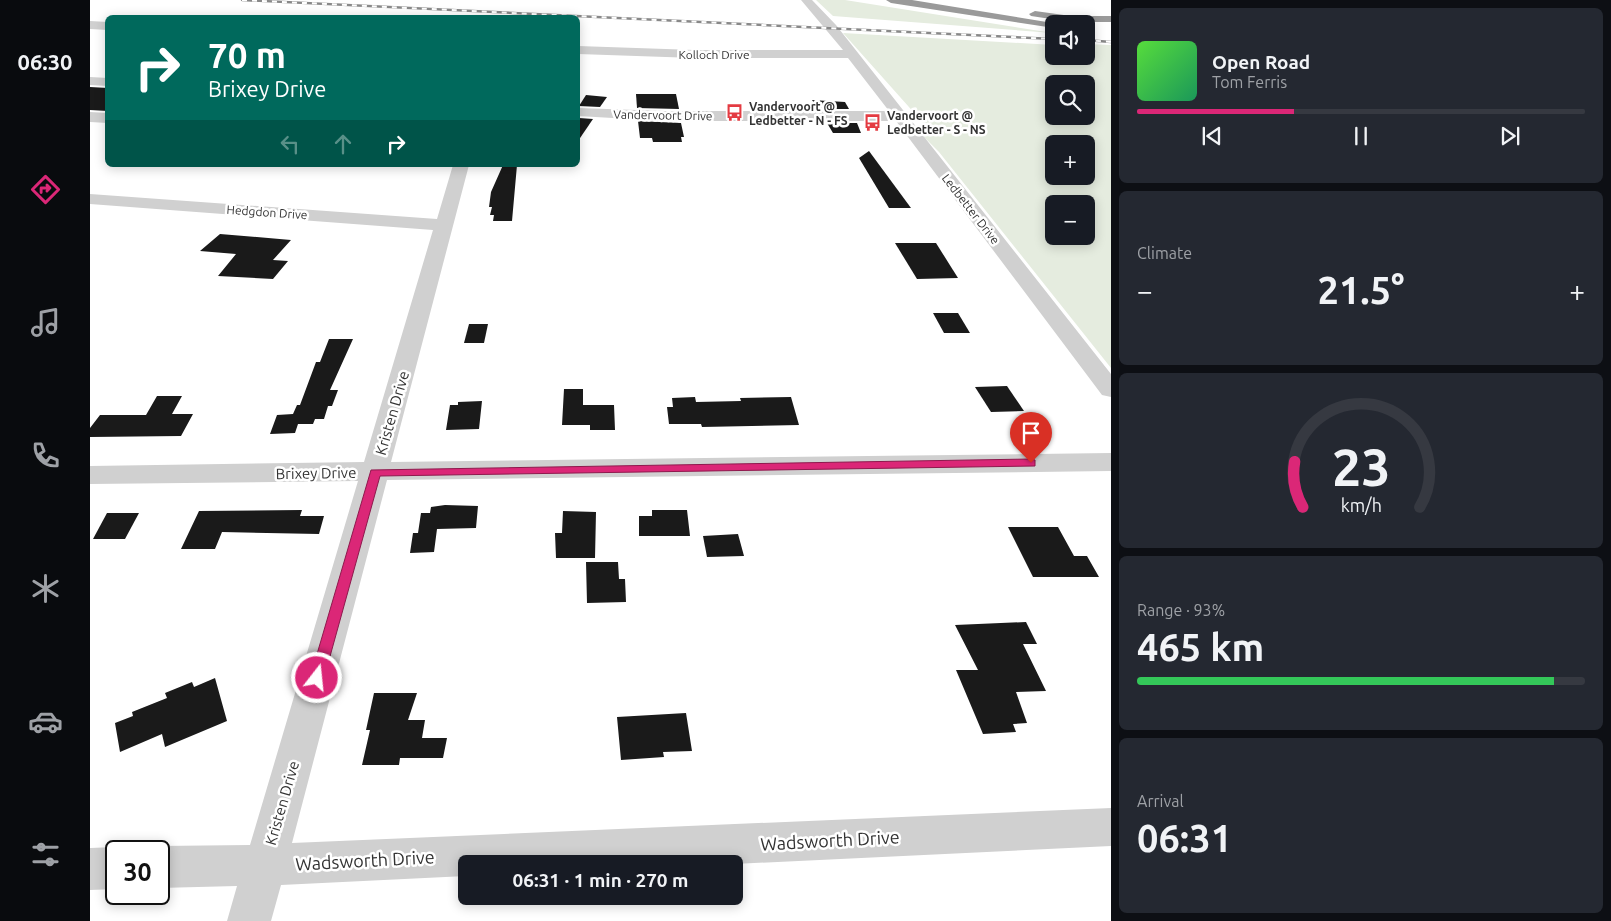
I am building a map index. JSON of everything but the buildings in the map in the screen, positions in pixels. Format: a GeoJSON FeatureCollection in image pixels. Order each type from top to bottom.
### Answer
{"type":"FeatureCollection","features":[{"type":"Feature","properties":{"kind":"highway"},"geometry":{"type":"LineString","coordinates":[[891,0],[1045,24]]}},
{"type":"Feature","properties":{"kind":"highway"},"geometry":{"type":"LineString","coordinates":[[961,0],[993,8],[1059,18],[1111,19]]}},
{"type":"Feature","properties":{"kind":"street","name":"Ledbetter Drive"},"geometry":{"type":"LineString","coordinates":[[806,0],[832,28],[850,54],[1111,390]]}},
{"type":"Feature","properties":{"kind":"street"},"geometry":{"type":"LineString","coordinates":[[90,25],[105,26]]}},
{"type":"Feature","properties":{"kind":"street","name":"Kolloch Drive"},"geometry":{"type":"LineString","coordinates":[[580,50],[677,54],[850,54]]}},
{"type":"Feature","properties":{"kind":"street"},"geometry":{"type":"LineString","coordinates":[[90,81],[105,82]]}},
{"type":"Feature","properties":{"kind":"street","name":"Vandervoort Drive"},"geometry":{"type":"LineString","coordinates":[[580,112],[665,116],[899,116]]}},
{"type":"Feature","properties":{"kind":"street"},"geometry":{"type":"LineString","coordinates":[[90,118],[105,118]]}},
{"type":"Feature","properties":{"kind":"street","name":"Kristen Drive"},"geometry":{"type":"LineString","coordinates":[[249,921],[460,167]]}},
{"type":"Feature","properties":{"kind":"street","name":"Hedgdon Drive"},"geometry":{"type":"LineString","coordinates":[[90,199],[444,224]]}},
{"type":"Feature","properties":{"kind":"street","name":"Brixey Drive"},"geometry":{"type":"LineString","coordinates":[[90,475],[375,473],[1111,462]]}},
{"type":"Feature","properties":{"kind":"street","name":"Wadsworth Drive"},"geometry":{"type":"LineString","coordinates":[[170,867],[264,865],[1111,827]]}},
{"type":"Feature","properties":{"kind":"street"},"geometry":{"type":"LineString","coordinates":[[90,868],[105,868]]}},
{"type":"Feature","properties":{"kind":"shaded area"},"geometry":{"type":"Polygon","coordinates":[[[816,0],[845,0],[1045,32],[833,16],[816,0]]]}},
{"type":"Feature","properties":{"kind":"shaded area"},"geometry":{"type":"Polygon","coordinates":[[[843,33],[1045,44],[1045,65],[1095,65],[1095,44],[1111,45],[1111,368],[939,152],[923,136],[933,134],[843,33]]]}},
{"type":"Feature","properties":{"kind":"railway"},"geometry":{"type":"LineString","coordinates":[[242,0],[554,15]]}},
{"type":"Feature","properties":{"kind":"railway"},"geometry":{"type":"LineString","coordinates":[[580,16],[1045,39]]}},
{"type":"Feature","properties":{"kind":"railway"},"geometry":{"type":"LineString","coordinates":[[1095,41],[1111,42]]}},
{"type":"Feature","properties":{"kind":"place","name":"Vandervoort @ Ledbetter - N - FS"},"geometry":{"type":"Point","coordinates":[735,113]}},
{"type":"Feature","properties":{"kind":"place","name":"Vandervoort @ Ledbetter - S - NS"},"geometry":{"type":"Point","coordinates":[873,122]}},
{"type":"Feature","properties":{"kind":"route"},"geometry":{"type":"LineString","coordinates":[[317,678],[375,473],[1031,463]]}}]}
